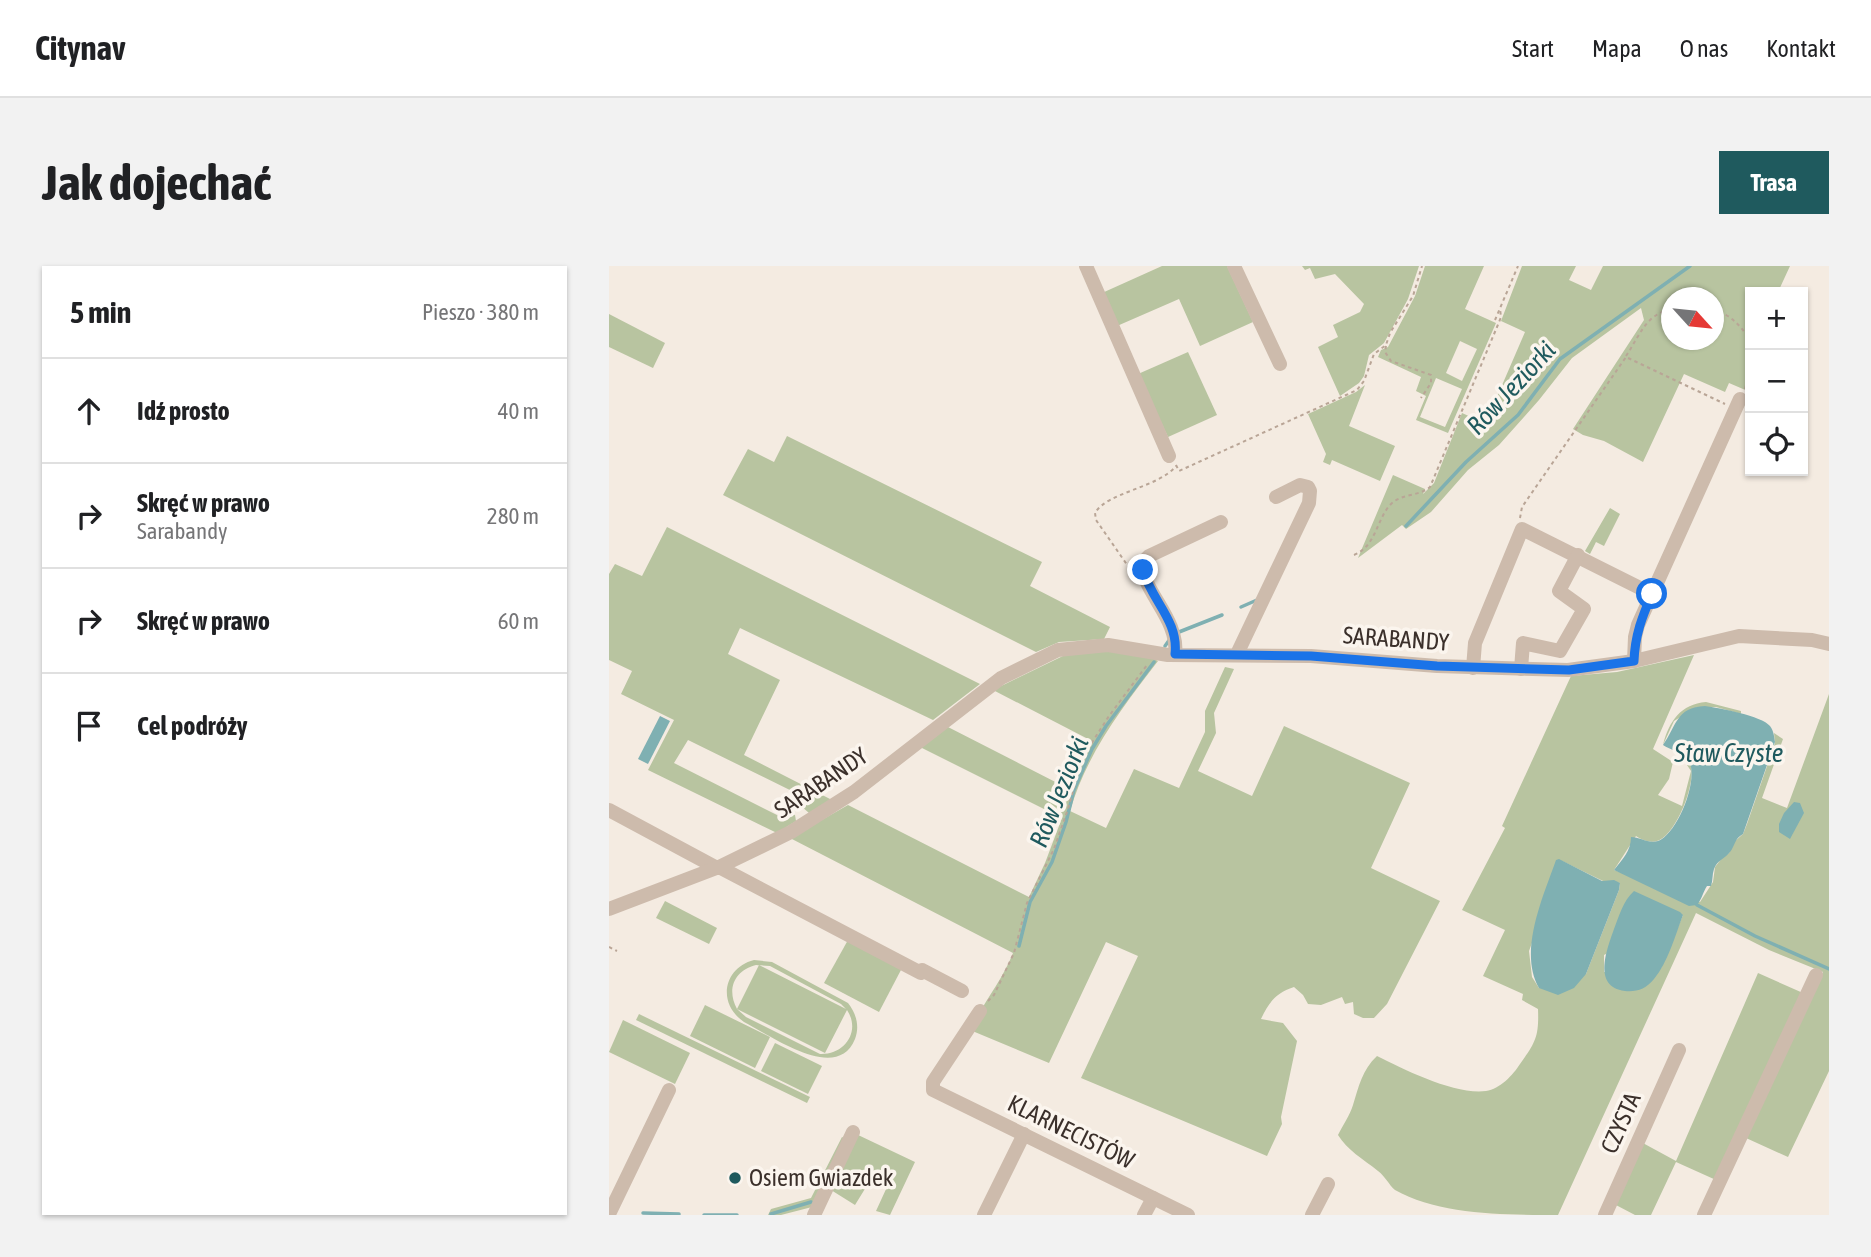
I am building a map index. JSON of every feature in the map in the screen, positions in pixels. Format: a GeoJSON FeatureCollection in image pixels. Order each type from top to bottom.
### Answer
{"type":"FeatureCollection","features":[{"type":"Feature","properties":{"kind":"street"},"geometry":{"type":"LineString","coordinates":[[1086,266],[1169,456]]}},
{"type":"Feature","properties":{"kind":"street"},"geometry":{"type":"LineString","coordinates":[[1234,266],[1280,364]]}},
{"type":"Feature","properties":{"kind":"street"},"geometry":{"type":"LineString","coordinates":[[1634,661],[1638,625],[1737,404]]}},
{"type":"Feature","properties":{"kind":"street"},"geometry":{"type":"LineString","coordinates":[[1237,654],[1309,503],[1310,491],[1308,487],[1300,485],[1276,497]]}},
{"type":"Feature","properties":{"kind":"street"},"geometry":{"type":"LineString","coordinates":[[1175,654],[1177,641],[1166,614],[1144,576],[1143,562],[1149,556],[1221,522]]}},
{"type":"Feature","properties":{"kind":"street"},"geometry":{"type":"LineString","coordinates":[[1473,668],[1475,643],[1522,529],[1652,594]]}},
{"type":"Feature","properties":{"kind":"street"},"geometry":{"type":"LineString","coordinates":[[1521,669],[1523,643],[1560,651],[1584,609],[1559,591],[1578,555]]}},
{"type":"Feature","properties":{"kind":"street","name":"SARABANDY"},"geometry":{"type":"LineString","coordinates":[[609,909],[718,867],[773,842],[835,806],[1001,678],[1058,650],[1108,645],[1156,653],[1311,656],[1473,668],[1569,670],[1634,661],[1739,636],[1812,640],[1829,645]]}},
{"type":"Feature","properties":{"kind":"street"},"geometry":{"type":"LineString","coordinates":[[1550,670],[1552,649]]}},
{"type":"Feature","properties":{"kind":"street"},"geometry":{"type":"LineString","coordinates":[[609,810],[962,991]]}},
{"type":"Feature","properties":{"kind":"street"},"geometry":{"type":"LineString","coordinates":[[1704,1215],[1816,975]]}},
{"type":"Feature","properties":{"kind":"street","name":"KLARNECISTÓW"},"geometry":{"type":"LineString","coordinates":[[980,1010],[933,1082],[933,1090],[1188,1215]]}},
{"type":"Feature","properties":{"kind":"street","name":"CZYSTA"},"geometry":{"type":"LineString","coordinates":[[1605,1215],[1679,1050]]}},
{"type":"Feature","properties":{"kind":"street"},"geometry":{"type":"LineString","coordinates":[[609,1214],[669,1090]]}},
{"type":"Feature","properties":{"kind":"street"},"geometry":{"type":"LineString","coordinates":[[814,1215],[853,1132]]}},
{"type":"Feature","properties":{"kind":"street"},"geometry":{"type":"LineString","coordinates":[[984,1215],[1024,1134]]}},
{"type":"Feature","properties":{"kind":"street"},"geometry":{"type":"LineString","coordinates":[[1313,1215],[1328,1184]]}},
{"type":"Feature","properties":{"kind":"street"},"geometry":{"type":"LineString","coordinates":[[1144,1215],[1153,1198]]}},
{"type":"Feature","properties":{"kind":"path"},"geometry":{"type":"LineString","coordinates":[[1421,398],[1431,383],[1431,375],[1391,361],[1385,352],[1390,332],[1413,296],[1422,266]]}},
{"type":"Feature","properties":{"kind":"path"},"geometry":{"type":"LineString","coordinates":[[1495,320],[1518,266]]}},
{"type":"Feature","properties":{"kind":"path"},"geometry":{"type":"LineString","coordinates":[[1354,555],[1364,551],[1392,502],[1424,492],[1430,487],[1497,327],[1500,309]]}},
{"type":"Feature","properties":{"kind":"path"},"geometry":{"type":"LineString","coordinates":[[1522,529],[1522,507],[1626,357],[1649,319],[1661,311]]}},
{"type":"Feature","properties":{"kind":"path"},"geometry":{"type":"LineString","coordinates":[[1724,313],[1745,333]]}},
{"type":"Feature","properties":{"kind":"path"},"geometry":{"type":"LineString","coordinates":[[1144,576],[1126,567],[1096,520],[1095,513],[1098,508],[1165,475],[1177,465],[1179,471],[1357,390],[1364,381],[1374,354],[1386,345]]}},
{"type":"Feature","properties":{"kind":"path"},"geometry":{"type":"LineString","coordinates":[[1626,357],[1737,404],[1745,388]]}},
{"type":"Feature","properties":{"kind":"path"},"geometry":{"type":"LineString","coordinates":[[980,1010],[994,995],[1014,953],[1027,903],[1054,849],[1082,758],[1109,716],[1156,653]]}},
{"type":"Feature","properties":{"kind":"path"},"geometry":{"type":"LineString","coordinates":[[609,947],[617,951]]}},
{"type":"Feature","properties":{"kind":"green space"},"geometry":{"type":"Polygon","coordinates":[[[1162,266],[1227,266],[1253,322],[1200,346],[1179,299],[1117,326],[1102,293],[1162,266]]]}},
{"type":"Feature","properties":{"kind":"green space"},"geometry":{"type":"Polygon","coordinates":[[[1302,266],[1419,266],[1408,299],[1384,343],[1369,355],[1364,376],[1359,383],[1340,396],[1318,347],[1338,337],[1333,325],[1360,312],[1364,304],[1335,274],[1315,279],[1310,268],[1305,270],[1302,266]]]}},
{"type":"Feature","properties":{"kind":"green space"},"geometry":{"type":"Polygon","coordinates":[[[1425,266],[1484,266],[1465,309],[1496,323],[1448,433],[1416,420],[1426,396],[1416,391],[1421,377],[1378,357],[1381,350],[1388,347],[1415,296],[1425,266]],[[1460,341],[1446,373],[1462,381],[1477,349],[1460,341]],[[1436,378],[1420,417],[1445,427],[1462,389],[1436,378]]]}},
{"type":"Feature","properties":{"kind":"green space"},"geometry":{"type":"Polygon","coordinates":[[[1522,266],[1576,266],[1569,280],[1591,290],[1603,266],[1790,266],[1780,287],[1745,287],[1745,390],[1729,383],[1725,392],[1684,374],[1643,462],[1604,441],[1573,429],[1644,320],[1641,308],[1572,358],[1499,445],[1468,470],[1431,512],[1406,529],[1402,525],[1358,558],[1393,475],[1425,489],[1423,494],[1434,483],[1462,413],[1482,422],[1487,420],[1525,332],[1501,321],[1522,266]]]}},
{"type":"Feature","properties":{"kind":"green space"},"geometry":{"type":"Polygon","coordinates":[[[609,314],[665,343],[653,368],[609,347],[609,314]]]}},
{"type":"Feature","properties":{"kind":"green space"},"geometry":{"type":"Polygon","coordinates":[[[1188,352],[1217,415],[1168,437],[1138,374],[1188,352]]]}},
{"type":"Feature","properties":{"kind":"green space"},"geometry":{"type":"Polygon","coordinates":[[[1365,385],[1349,426],[1395,446],[1380,481],[1332,460],[1330,465],[1323,462],[1326,454],[1308,414],[1356,392],[1365,385]]]}},
{"type":"Feature","properties":{"kind":"green space"},"geometry":{"type":"Polygon","coordinates":[[[787,436],[1042,562],[1030,586],[1110,627],[1104,639],[1059,642],[1036,652],[723,495],[748,449],[774,462],[787,436]]]}},
{"type":"Feature","properties":{"kind":"green space"},"geometry":{"type":"Polygon","coordinates":[[[1610,508],[1620,514],[1604,546],[1596,542],[1590,554],[1585,551],[1610,508]]]}},
{"type":"Feature","properties":{"kind":"green space"},"geometry":{"type":"Polygon","coordinates":[[[667,527],[980,684],[933,720],[740,628],[728,654],[780,680],[744,755],[832,800],[809,813],[801,806],[804,797],[688,740],[674,763],[787,820],[792,814],[795,815],[796,821],[777,833],[648,770],[674,720],[621,694],[632,671],[609,660],[609,574],[615,564],[642,576],[667,527]]]}},
{"type":"Feature","properties":{"kind":"green space"},"geometry":{"type":"Polygon","coordinates":[[[1114,651],[1150,657],[1158,661],[1096,750],[1070,811],[1106,828],[1134,769],[1179,788],[1205,732],[1205,711],[1225,667],[1234,669],[1214,713],[1216,733],[1198,771],[1252,796],[1284,726],[1410,783],[1371,868],[1440,901],[1387,1004],[1374,1018],[1363,1018],[1354,1014],[1353,1002],[1345,1004],[1342,997],[1321,1005],[1308,1004],[1294,987],[1278,995],[1267,1008],[1261,1019],[1283,1023],[1297,1041],[1281,1117],[1282,1124],[1267,1156],[1081,1078],[1138,956],[1106,942],[1049,1063],[970,1030],[1013,953],[790,838],[848,805],[1029,897],[1062,818],[918,746],[946,726],[1071,790],[1080,757],[1090,740],[993,690],[1067,654],[1114,651]]]}},
{"type":"Feature","properties":{"kind":"green space"},"geometry":{"type":"Polygon","coordinates":[[[1694,655],[1653,749],[1673,762],[1669,779],[1658,795],[1682,806],[1691,771],[1687,765],[1690,763],[1692,771],[1691,782],[1684,806],[1664,837],[1652,842],[1636,836],[1614,870],[1700,902],[1713,882],[1715,867],[1743,834],[1775,743],[1774,733],[1783,739],[1762,798],[1787,808],[1829,694],[1829,1071],[1788,1157],[1746,1138],[1823,972],[1769,950],[1696,913],[1558,1215],[1474,1212],[1413,1198],[1395,1190],[1338,1135],[1352,1109],[1364,1073],[1377,1056],[1445,1085],[1486,1091],[1506,1081],[1530,1050],[1537,1032],[1538,1009],[1522,1000],[1523,994],[1483,976],[1505,930],[1462,910],[1505,828],[1502,826],[1571,676],[1617,672],[1694,655]],[[1562,861],[1529,951],[1532,977],[1539,988],[1586,974],[1619,890],[1620,883],[1603,881],[1562,861]],[[1683,915],[1604,955],[1604,972],[1661,968],[1683,915]]]}},
{"type":"Feature","properties":{"kind":"green space"},"geometry":{"type":"Polygon","coordinates":[[[1706,702],[1741,711],[1741,714],[1716,707],[1697,707],[1674,721],[1663,745],[1669,728],[1677,715],[1690,706],[1706,702]]]}},
{"type":"Feature","properties":{"kind":"green space"},"geometry":{"type":"Polygon","coordinates":[[[665,901],[717,928],[709,944],[656,918],[665,901]]]}},
{"type":"Feature","properties":{"kind":"green space"},"geometry":{"type":"Polygon","coordinates":[[[848,940],[902,968],[879,1012],[824,983],[848,940]]]}},
{"type":"Feature","properties":{"kind":"green space"},"geometry":{"type":"Polygon","coordinates":[[[754,960],[772,962],[848,1003],[855,1015],[857,1029],[855,1039],[846,1052],[834,1057],[819,1057],[786,1045],[744,1022],[730,1006],[727,987],[730,978],[744,964],[754,960]],[[759,965],[846,1009],[841,1004],[770,966],[759,965]],[[759,965],[743,971],[735,981],[732,994],[737,1009],[759,965]],[[737,1009],[746,1017],[820,1054],[829,1053],[837,1050],[848,1040],[852,1026],[847,1010],[825,1053],[737,1009]]]}},
{"type":"Feature","properties":{"kind":"green space"},"geometry":{"type":"Polygon","coordinates":[[[1758,973],[1803,993],[1716,1180],[1676,1162],[1651,1215],[1635,1215],[1614,1204],[1641,1142],[1676,1161],[1758,973]]]}},
{"type":"Feature","properties":{"kind":"green space"},"geometry":{"type":"Polygon","coordinates":[[[705,1005],[770,1037],[755,1068],[690,1036],[705,1005]]]}},
{"type":"Feature","properties":{"kind":"green space"},"geometry":{"type":"Polygon","coordinates":[[[639,1014],[810,1097],[807,1103],[636,1020],[639,1014]]]}},
{"type":"Feature","properties":{"kind":"green space"},"geometry":{"type":"Polygon","coordinates":[[[623,1020],[690,1053],[675,1084],[609,1052],[623,1020]]]}},
{"type":"Feature","properties":{"kind":"green space"},"geometry":{"type":"Polygon","coordinates":[[[775,1043],[822,1066],[808,1094],[761,1071],[775,1043]]]}},
{"type":"Feature","properties":{"kind":"green space"},"geometry":{"type":"Polygon","coordinates":[[[856,1134],[915,1162],[890,1215],[876,1211],[887,1187],[871,1179],[855,1205],[831,1190],[856,1134]]]}},
{"type":"Feature","properties":{"kind":"green space"},"geometry":{"type":"Polygon","coordinates":[[[842,1137],[846,1139],[812,1207],[781,1215],[768,1215],[771,1209],[811,1198],[842,1137]]]}},
{"type":"Feature","properties":{"kind":"water","name":"Staw Czyste"},"geometry":{"type":"Polygon","coordinates":[[[1705,706],[1740,713],[1765,722],[1772,730],[1775,742],[1743,834],[1732,850],[1715,866],[1711,886],[1707,886],[1697,905],[1689,906],[1614,870],[1628,851],[1631,837],[1658,841],[1673,828],[1685,804],[1691,766],[1685,756],[1663,745],[1682,714],[1695,707],[1705,706]]]}},
{"type":"Feature","properties":{"kind":"water"},"geometry":{"type":"Polygon","coordinates":[[[660,716],[670,721],[648,764],[638,759],[660,716]]]}},
{"type":"Feature","properties":{"kind":"water"},"geometry":{"type":"Polygon","coordinates":[[[1794,802],[1800,803],[1804,813],[1790,839],[1779,832],[1779,824],[1794,802]]]}},
{"type":"Feature","properties":{"kind":"water"},"geometry":{"type":"Polygon","coordinates":[[[1559,859],[1602,881],[1614,880],[1620,883],[1586,974],[1574,988],[1558,995],[1539,988],[1533,974],[1531,958],[1539,907],[1556,860],[1559,859]]]}},
{"type":"Feature","properties":{"kind":"water"},"geometry":{"type":"Polygon","coordinates":[[[1634,891],[1683,915],[1667,957],[1654,979],[1641,989],[1625,991],[1608,982],[1605,966],[1608,947],[1620,914],[1634,891]]]}},
{"type":"Feature","properties":{"kind":"waterway","name":"Rów Jeziorki"},"geometry":{"type":"LineString","coordinates":[[1406,526],[1466,462],[1518,415],[1560,359],[1690,266]]}},
{"type":"Feature","properties":{"kind":"waterway"},"geometry":{"type":"LineString","coordinates":[[1241,607],[1257,600]]}},
{"type":"Feature","properties":{"kind":"waterway","name":"Rów Jeziorki"},"geometry":{"type":"LineString","coordinates":[[1179,632],[1222,615]]}},
{"type":"Feature","properties":{"kind":"waterway","name":"Rów Jeziorki"},"geometry":{"type":"LineString","coordinates":[[1165,646],[1170,639]]}},
{"type":"Feature","properties":{"kind":"waterway","name":"Rów Jeziorki"},"geometry":{"type":"LineString","coordinates":[[1019,946],[1030,902],[1052,862],[1074,790],[1092,749],[1154,662]]}},
{"type":"Feature","properties":{"kind":"waterway"},"geometry":{"type":"LineString","coordinates":[[1697,905],[1755,936],[1829,969]]}},
{"type":"Feature","properties":{"kind":"waterway","name":"Rów Jeziorki"},"geometry":{"type":"LineString","coordinates":[[771,1214],[811,1202]]}},
{"type":"Feature","properties":{"kind":"waterway","name":"Rów Jeziorki"},"geometry":{"type":"LineString","coordinates":[[643,1213],[679,1214]]}},
{"type":"Feature","properties":{"kind":"waterway","name":"Rów Jeziorki"},"geometry":{"type":"LineString","coordinates":[[704,1215],[737,1215]]}},
{"type":"Feature","properties":{"kind":"place","name":"Osiem Gwiazdek"},"geometry":{"type":"Point","coordinates":[735,1178]}},
{"type":"Feature","properties":{"kind":"route"},"geometry":{"type":"LineString","coordinates":[[1143,570],[1177,641],[1175,654],[1311,656],[1506,669],[1569,670],[1604,666],[1634,661],[1638,625],[1652,594]]}}]}
